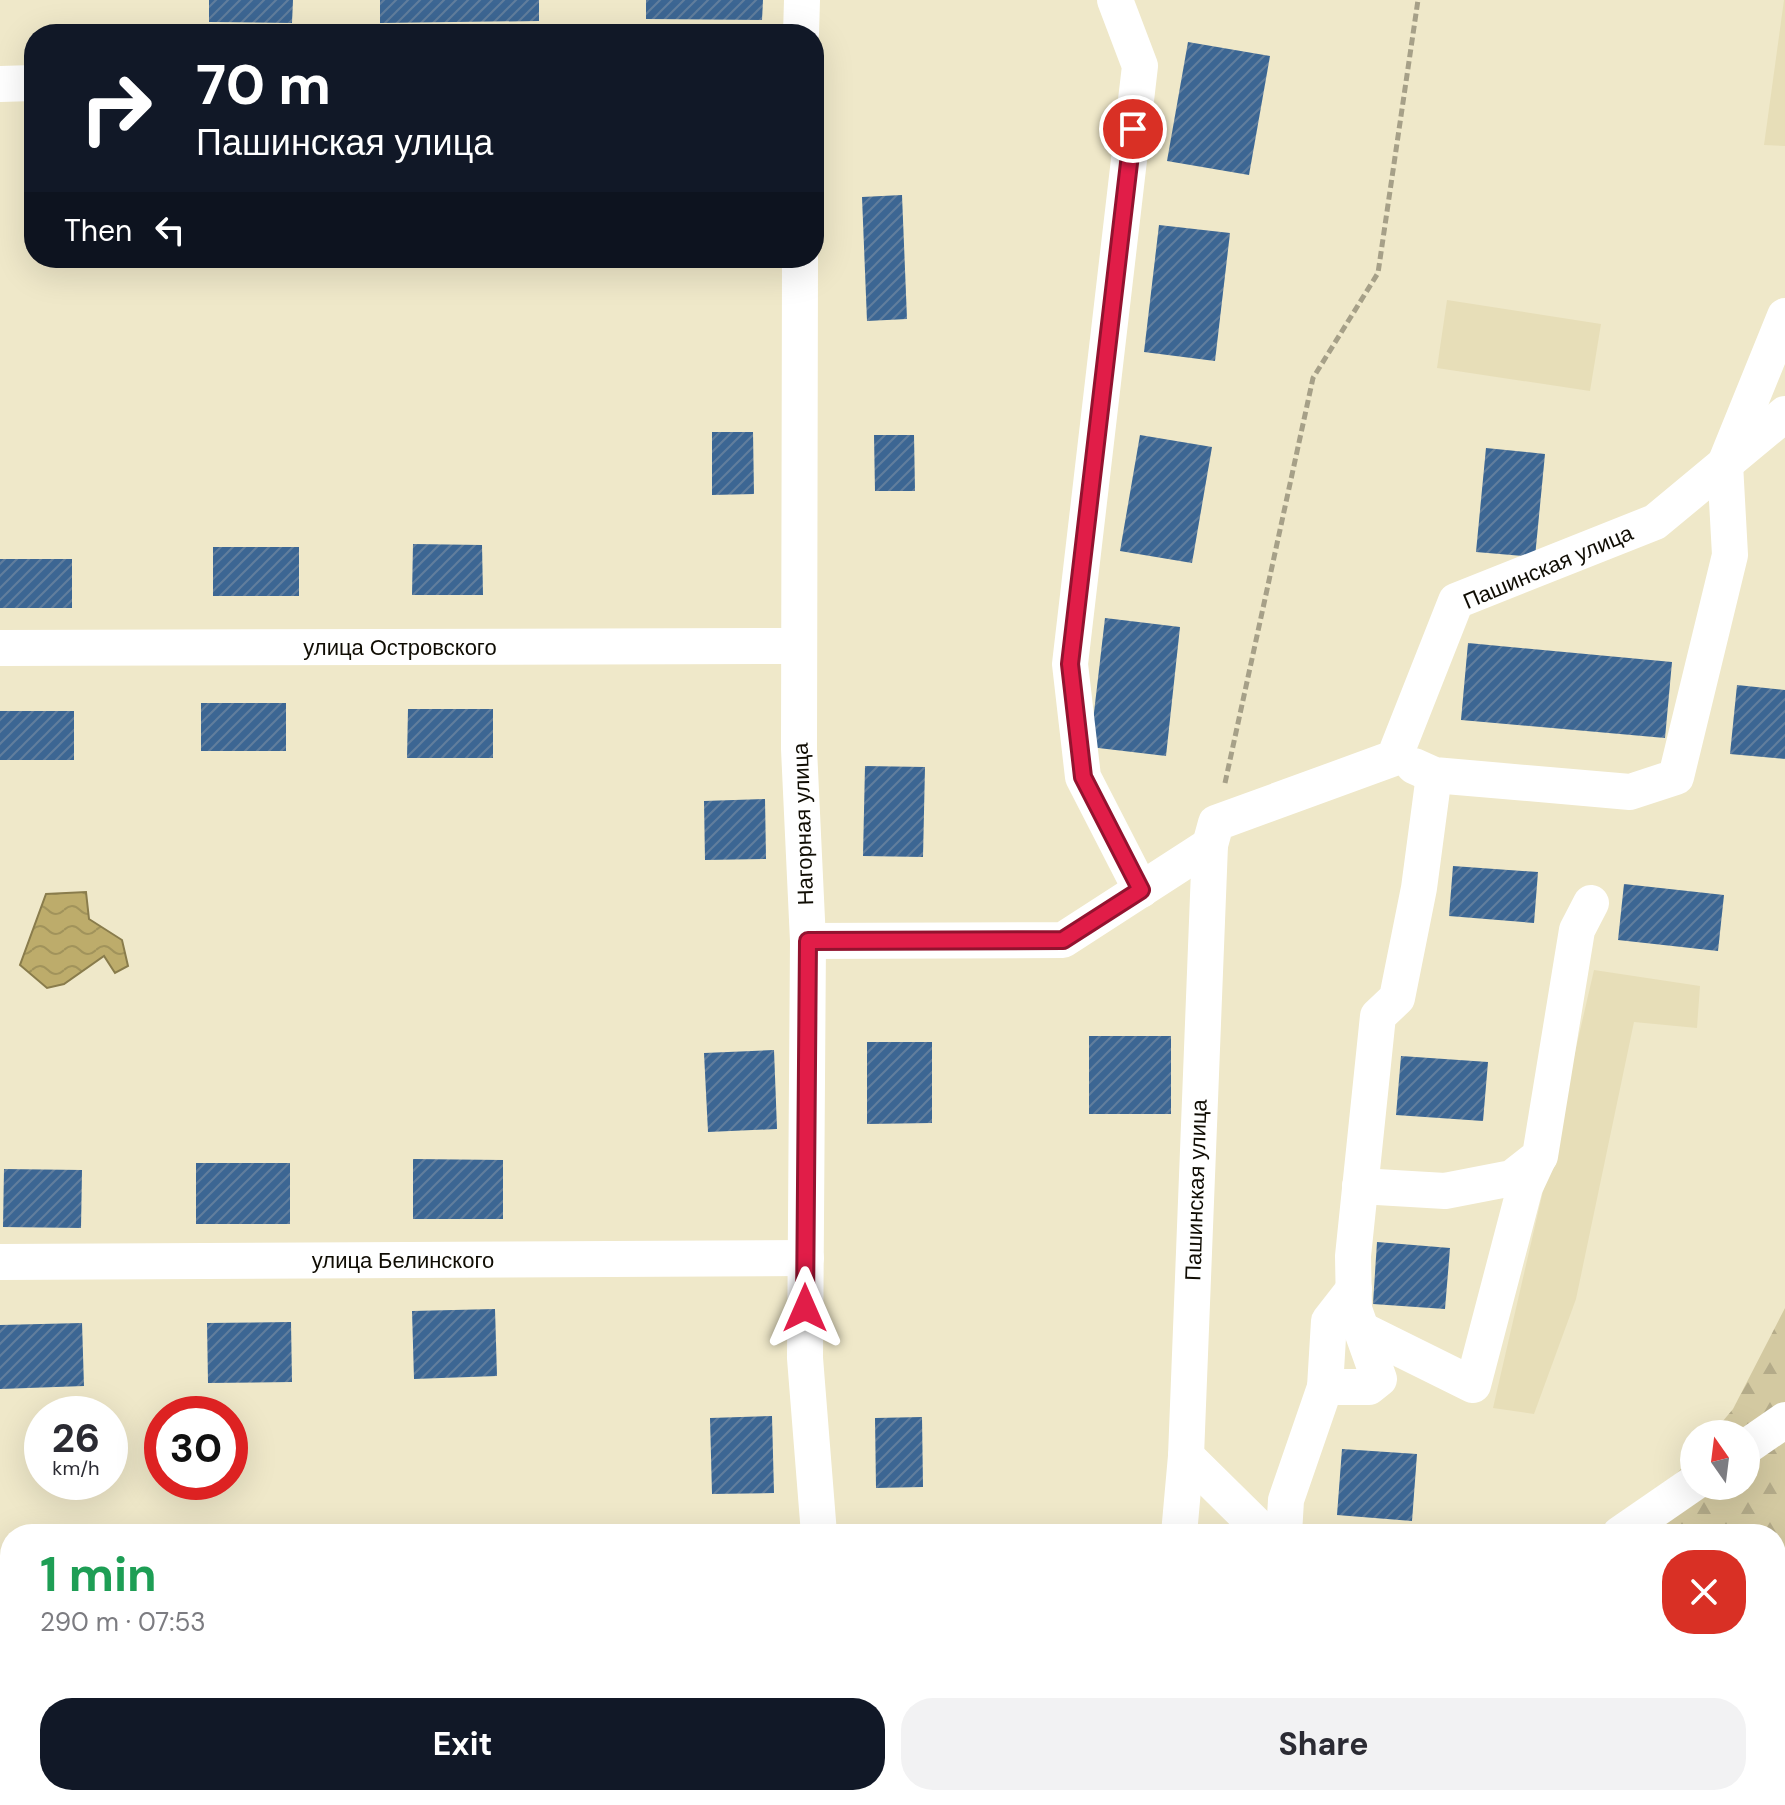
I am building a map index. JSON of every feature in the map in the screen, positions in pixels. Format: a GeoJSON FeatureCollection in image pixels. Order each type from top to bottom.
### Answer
{"type":"FeatureCollection","features":[{"type":"Feature","properties":{"kind":"street"},"geometry":{"type":"LineString","coordinates":[[801,24],[802,0]]}},
{"type":"Feature","properties":{"kind":"street"},"geometry":{"type":"LineString","coordinates":[[1115,0],[1140,66],[1070,664],[1083,777],[1141,890]]}},
{"type":"Feature","properties":{"kind":"street"},"geometry":{"type":"LineString","coordinates":[[0,84],[24,83]]}},
{"type":"Feature","properties":{"kind":"street","name":"Нагорная улица"},"geometry":{"type":"LineString","coordinates":[[800,268],[799,749],[808,941],[805,1358],[818,1524]]}},
{"type":"Feature","properties":{"kind":"street"},"geometry":{"type":"LineString","coordinates":[[808,941],[1063,940],[1141,890],[1213,834],[1394,758],[1434,775],[1630,792],[1676,777],[1730,555],[1725,464],[1785,316]]}},
{"type":"Feature","properties":{"kind":"street","name":"Пашинская улица"},"geometry":{"type":"LineString","coordinates":[[1394,758],[1456,601],[1655,522],[1785,414]]}},
{"type":"Feature","properties":{"kind":"street","name":"улица Островского"},"geometry":{"type":"LineString","coordinates":[[0,648],[799,646]]}},
{"type":"Feature","properties":{"kind":"street"},"geometry":{"type":"LineString","coordinates":[[1325,1387],[1369,1387],[1379,1379],[1354,1309],[1353,1256],[1378,1016],[1397,998],[1419,888],[1434,775]]}},
{"type":"Feature","properties":{"kind":"street","name":"Пашинская улица"},"geometry":{"type":"LineString","coordinates":[[1180,1524],[1186,1456],[1213,834]]}},
{"type":"Feature","properties":{"kind":"street"},"geometry":{"type":"LineString","coordinates":[[1362,1330],[1473,1385],[1525,1187],[1540,1156],[1577,930],[1591,903]]}},
{"type":"Feature","properties":{"kind":"street"},"geometry":{"type":"LineString","coordinates":[[1360,1186],[1445,1191],[1512,1178],[1540,1156]]}},
{"type":"Feature","properties":{"kind":"street","name":"улица Белинского"},"geometry":{"type":"LineString","coordinates":[[0,1262],[806,1258]]}},
{"type":"Feature","properties":{"kind":"street"},"geometry":{"type":"LineString","coordinates":[[1285,1524],[1286,1500],[1325,1387],[1329,1321],[1354,1289]]}},
{"type":"Feature","properties":{"kind":"street"},"geometry":{"type":"LineString","coordinates":[[1760,1437],[1785,1420]]}},
{"type":"Feature","properties":{"kind":"street"},"geometry":{"type":"LineString","coordinates":[[1186,1456],[1255,1524]]}},
{"type":"Feature","properties":{"kind":"street"},"geometry":{"type":"LineString","coordinates":[[1635,1524],[1680,1493]]}},
{"type":"Feature","properties":{"kind":"path"},"geometry":{"type":"LineString","coordinates":[[1213,834],[1313,378],[1378,273],[1418,0]]}},
{"type":"Feature","properties":{"kind":"shaded area"},"geometry":{"type":"Polygon","coordinates":[[[1784,0],[1785,146],[1764,145],[1784,0]]]}},
{"type":"Feature","properties":{"kind":"shaded area"},"geometry":{"type":"Polygon","coordinates":[[[1447,300],[1601,324],[1590,391],[1437,368],[1447,300]]]}},
{"type":"Feature","properties":{"kind":"shaded area"},"geometry":{"type":"Polygon","coordinates":[[[1594,970],[1700,986],[1697,1028],[1634,1022],[1576,1299],[1534,1414],[1493,1408],[1594,970]]]}},
{"type":"Feature","properties":{"kind":"green space"},"geometry":{"type":"Polygon","coordinates":[[[1785,1308],[1785,1524],[1633,1524],[1680,1470],[1680,1500],[1760,1500],[1760,1420],[1724,1420],[1733,1409],[1785,1308]]]}},
{"type":"Feature","properties":{"kind":"water"},"geometry":{"type":"Polygon","coordinates":[[[86,892],[89,919],[122,940],[128,966],[115,973],[104,956],[64,984],[47,988],[20,965],[46,894],[86,892]]]}},
{"type":"Feature","properties":{"kind":"building"},"geometry":{"type":"Polygon","coordinates":[[[209,0],[293,0],[292,23],[209,22],[209,0]]]}},
{"type":"Feature","properties":{"kind":"building"},"geometry":{"type":"Polygon","coordinates":[[[380,0],[539,0],[539,21],[380,23],[380,0]]]}},
{"type":"Feature","properties":{"kind":"building"},"geometry":{"type":"Polygon","coordinates":[[[646,0],[763,0],[762,20],[646,19],[646,0]]]}},
{"type":"Feature","properties":{"kind":"building"},"geometry":{"type":"Polygon","coordinates":[[[1188,42],[1270,56],[1249,175],[1167,161],[1188,42]]]}},
{"type":"Feature","properties":{"kind":"building"},"geometry":{"type":"Polygon","coordinates":[[[902,195],[907,319],[867,321],[862,197],[902,195]]]}},
{"type":"Feature","properties":{"kind":"building"},"geometry":{"type":"Polygon","coordinates":[[[1159,225],[1230,233],[1215,361],[1144,352],[1159,225]]]}},
{"type":"Feature","properties":{"kind":"building"},"geometry":{"type":"Polygon","coordinates":[[[712,432],[753,432],[754,494],[712,495],[712,432]]]}},
{"type":"Feature","properties":{"kind":"building"},"geometry":{"type":"Polygon","coordinates":[[[874,435],[914,435],[915,491],[875,491],[874,435]]]}},
{"type":"Feature","properties":{"kind":"building"},"geometry":{"type":"Polygon","coordinates":[[[1140,435],[1212,447],[1192,563],[1120,551],[1140,435]]]}},
{"type":"Feature","properties":{"kind":"building"},"geometry":{"type":"Polygon","coordinates":[[[1486,448],[1545,454],[1535,557],[1476,552],[1486,448]]]}},
{"type":"Feature","properties":{"kind":"building"},"geometry":{"type":"Polygon","coordinates":[[[413,544],[482,545],[483,595],[412,595],[413,544]]]}},
{"type":"Feature","properties":{"kind":"building"},"geometry":{"type":"Polygon","coordinates":[[[213,547],[299,547],[299,596],[213,596],[213,547]]]}},
{"type":"Feature","properties":{"kind":"building"},"geometry":{"type":"Polygon","coordinates":[[[0,559],[72,559],[72,608],[0,608],[0,559]]]}},
{"type":"Feature","properties":{"kind":"building"},"geometry":{"type":"Polygon","coordinates":[[[1105,618],[1180,627],[1166,756],[1090,747],[1105,618]]]}},
{"type":"Feature","properties":{"kind":"building"},"geometry":{"type":"Polygon","coordinates":[[[1468,643],[1672,662],[1665,738],[1461,720],[1468,643]]]}},
{"type":"Feature","properties":{"kind":"building"},"geometry":{"type":"Polygon","coordinates":[[[1737,685],[1785,690],[1785,759],[1730,754],[1737,685]]]}},
{"type":"Feature","properties":{"kind":"building"},"geometry":{"type":"Polygon","coordinates":[[[201,703],[286,703],[286,751],[201,751],[201,703]]]}},
{"type":"Feature","properties":{"kind":"building"},"geometry":{"type":"Polygon","coordinates":[[[408,709],[493,709],[493,758],[407,758],[408,709]]]}},
{"type":"Feature","properties":{"kind":"building"},"geometry":{"type":"Polygon","coordinates":[[[0,711],[74,711],[74,760],[0,760],[0,711]]]}},
{"type":"Feature","properties":{"kind":"building"},"geometry":{"type":"Polygon","coordinates":[[[865,766],[925,767],[923,857],[863,856],[865,766]]]}},
{"type":"Feature","properties":{"kind":"building"},"geometry":{"type":"Polygon","coordinates":[[[765,799],[766,859],[705,860],[704,801],[765,799]]]}},
{"type":"Feature","properties":{"kind":"building"},"geometry":{"type":"Polygon","coordinates":[[[1453,866],[1538,872],[1534,923],[1449,916],[1453,866]]]}},
{"type":"Feature","properties":{"kind":"building"},"geometry":{"type":"Polygon","coordinates":[[[1624,884],[1724,895],[1718,951],[1618,940],[1624,884]]]}},
{"type":"Feature","properties":{"kind":"building"},"geometry":{"type":"Polygon","coordinates":[[[1089,1036],[1171,1036],[1171,1114],[1089,1114],[1089,1036]]]}},
{"type":"Feature","properties":{"kind":"building"},"geometry":{"type":"Polygon","coordinates":[[[867,1042],[932,1042],[932,1123],[867,1124],[867,1042]]]}},
{"type":"Feature","properties":{"kind":"building"},"geometry":{"type":"Polygon","coordinates":[[[774,1050],[777,1129],[708,1132],[704,1053],[774,1050]]]}},
{"type":"Feature","properties":{"kind":"building"},"geometry":{"type":"Polygon","coordinates":[[[1401,1056],[1488,1062],[1483,1121],[1396,1115],[1401,1056]]]}},
{"type":"Feature","properties":{"kind":"building"},"geometry":{"type":"Polygon","coordinates":[[[413,1159],[503,1160],[503,1219],[413,1219],[413,1159]]]}},
{"type":"Feature","properties":{"kind":"building"},"geometry":{"type":"Polygon","coordinates":[[[196,1163],[290,1163],[290,1224],[196,1224],[196,1163]]]}},
{"type":"Feature","properties":{"kind":"building"},"geometry":{"type":"Polygon","coordinates":[[[4,1169],[82,1170],[81,1228],[3,1227],[4,1169]]]}},
{"type":"Feature","properties":{"kind":"building"},"geometry":{"type":"Polygon","coordinates":[[[1377,1242],[1450,1248],[1445,1309],[1373,1304],[1377,1242]]]}},
{"type":"Feature","properties":{"kind":"building"},"geometry":{"type":"Polygon","coordinates":[[[495,1309],[497,1376],[414,1379],[412,1311],[495,1309]]]}},
{"type":"Feature","properties":{"kind":"building"},"geometry":{"type":"Polygon","coordinates":[[[291,1322],[292,1382],[208,1383],[207,1323],[291,1322]]]}},
{"type":"Feature","properties":{"kind":"building"},"geometry":{"type":"Polygon","coordinates":[[[82,1323],[84,1386],[0,1389],[0,1325],[82,1323]]]}},
{"type":"Feature","properties":{"kind":"building"},"geometry":{"type":"Polygon","coordinates":[[[772,1416],[774,1493],[712,1494],[710,1418],[772,1416]]]}},
{"type":"Feature","properties":{"kind":"building"},"geometry":{"type":"Polygon","coordinates":[[[922,1417],[923,1487],[876,1488],[875,1418],[922,1417]]]}},
{"type":"Feature","properties":{"kind":"building"},"geometry":{"type":"Polygon","coordinates":[[[1342,1449],[1417,1454],[1412,1521],[1337,1515],[1342,1449]]]}},
{"type":"Feature","properties":{"kind":"route"},"geometry":{"type":"LineString","coordinates":[[805,1308],[808,941],[1063,940],[1141,890],[1083,777],[1070,664],[1133,129]]}}]}
